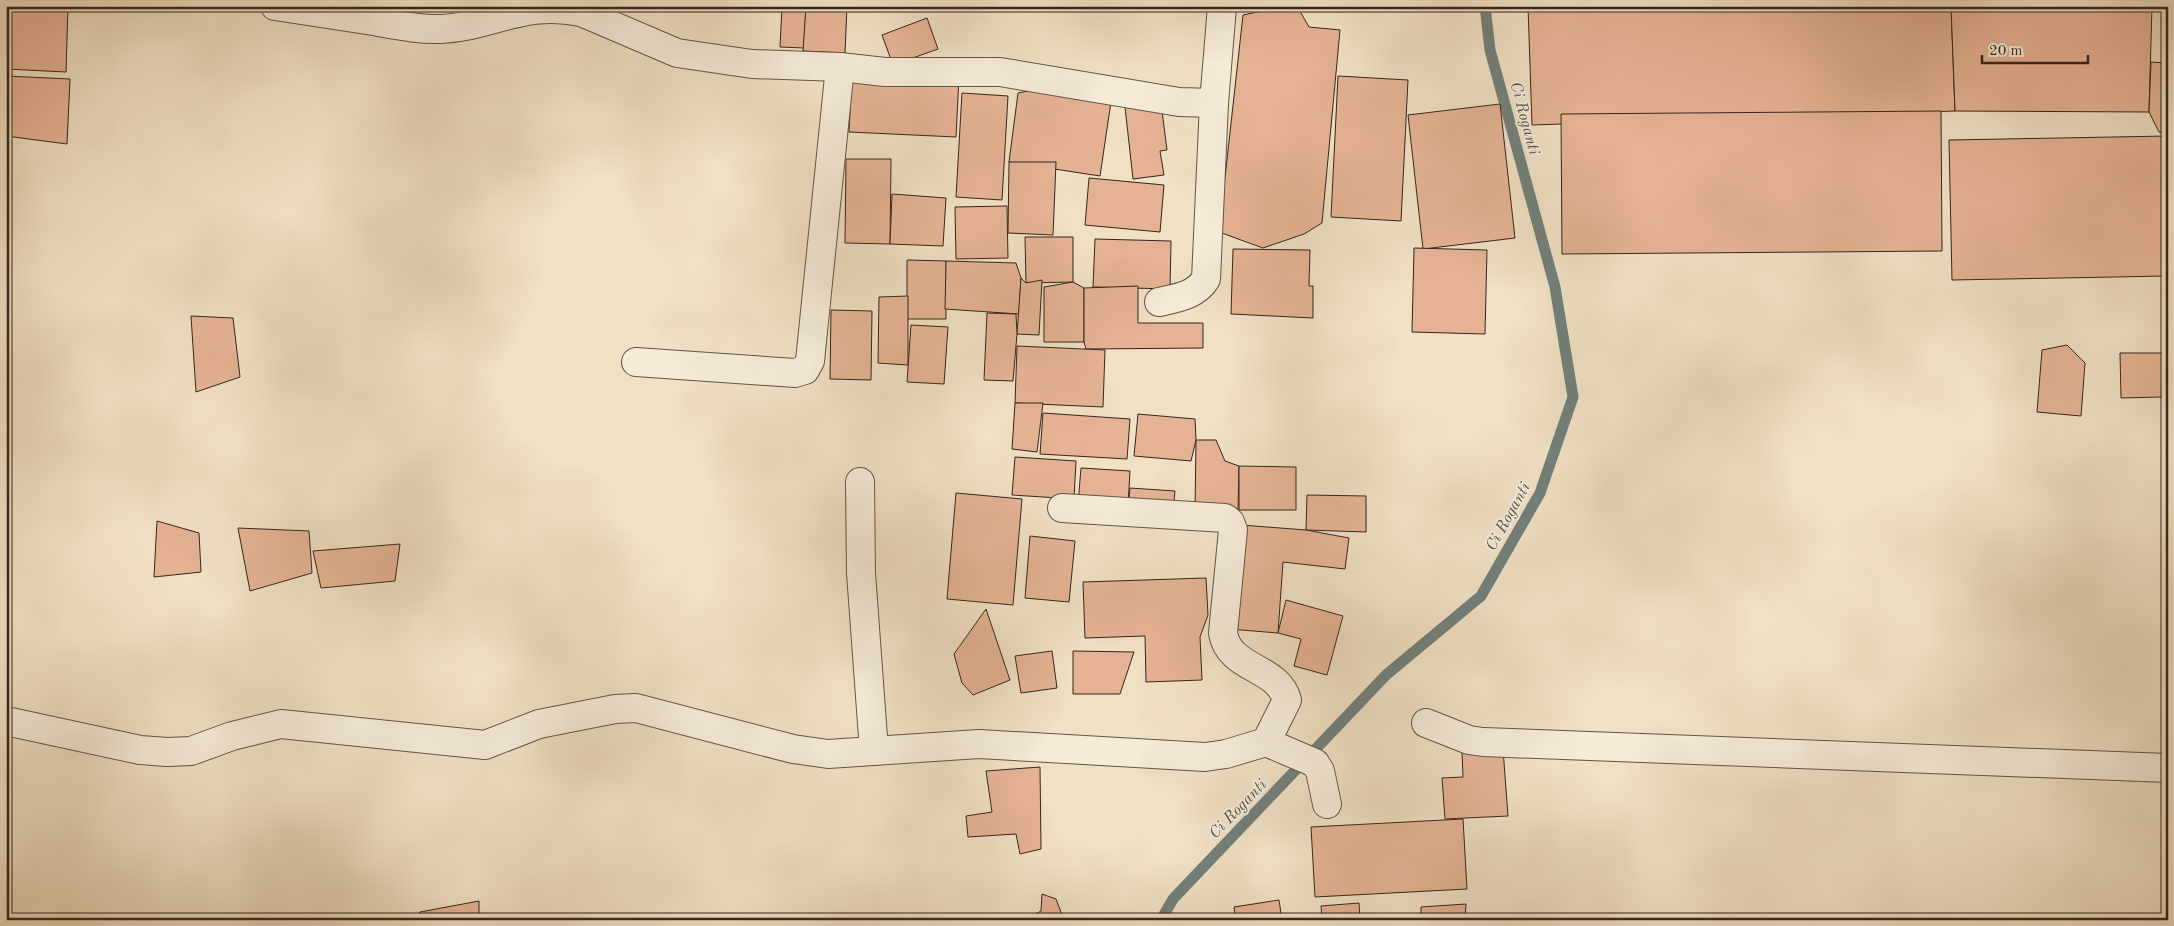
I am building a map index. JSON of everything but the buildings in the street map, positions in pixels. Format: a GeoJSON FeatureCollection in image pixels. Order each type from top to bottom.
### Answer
{"type":"FeatureCollection","features":[{"type":"Feature","properties":{"kind":"street"},"geometry":{"type":"LineString","coordinates":[[275,6],[412,28],[442,29],[470,25],[522,10],[564,8],[581,12],[677,53],[752,64],[840,67],[885,72],[1000,72],[1179,102],[1214,103]]}},
{"type":"Feature","properties":{"kind":"street"},"geometry":{"type":"LineString","coordinates":[[1159,302],[1191,294],[1206,279],[1214,103],[1222,6]]}},
{"type":"Feature","properties":{"kind":"street"},"geometry":{"type":"LineString","coordinates":[[636,362],[794,373],[806,370],[810,361],[840,67]]}},
{"type":"Feature","properties":{"kind":"street"},"geometry":{"type":"LineString","coordinates":[[860,482],[861,573],[874,752]]}},
{"type":"Feature","properties":{"kind":"street"},"geometry":{"type":"LineString","coordinates":[[1062,508],[1224,518],[1230,522],[1233,530],[1223,633],[1225,644],[1236,657],[1281,686],[1287,700],[1278,746]]}},
{"type":"Feature","properties":{"kind":"street"},"geometry":{"type":"LineString","coordinates":[[6,721],[140,750],[167,752],[190,751],[232,736],[281,724],[485,745],[539,724],[615,709],[636,708],[793,749],[828,754],[979,744],[1205,757],[1278,746],[1315,763],[1320,771],[1327,804]]}},
{"type":"Feature","properties":{"kind":"street"},"geometry":{"type":"LineString","coordinates":[[1426,723],[1468,740],[1483,742],[2168,768]]}},
{"type":"Feature","properties":{"kind":"waterway","name":"Ci Roganti"},"geometry":{"type":"LineString","coordinates":[[1161,920],[1173,899],[1386,675],[1481,596],[1540,493],[1573,397],[1555,287],[1490,50],[1485,6]]}}]}
